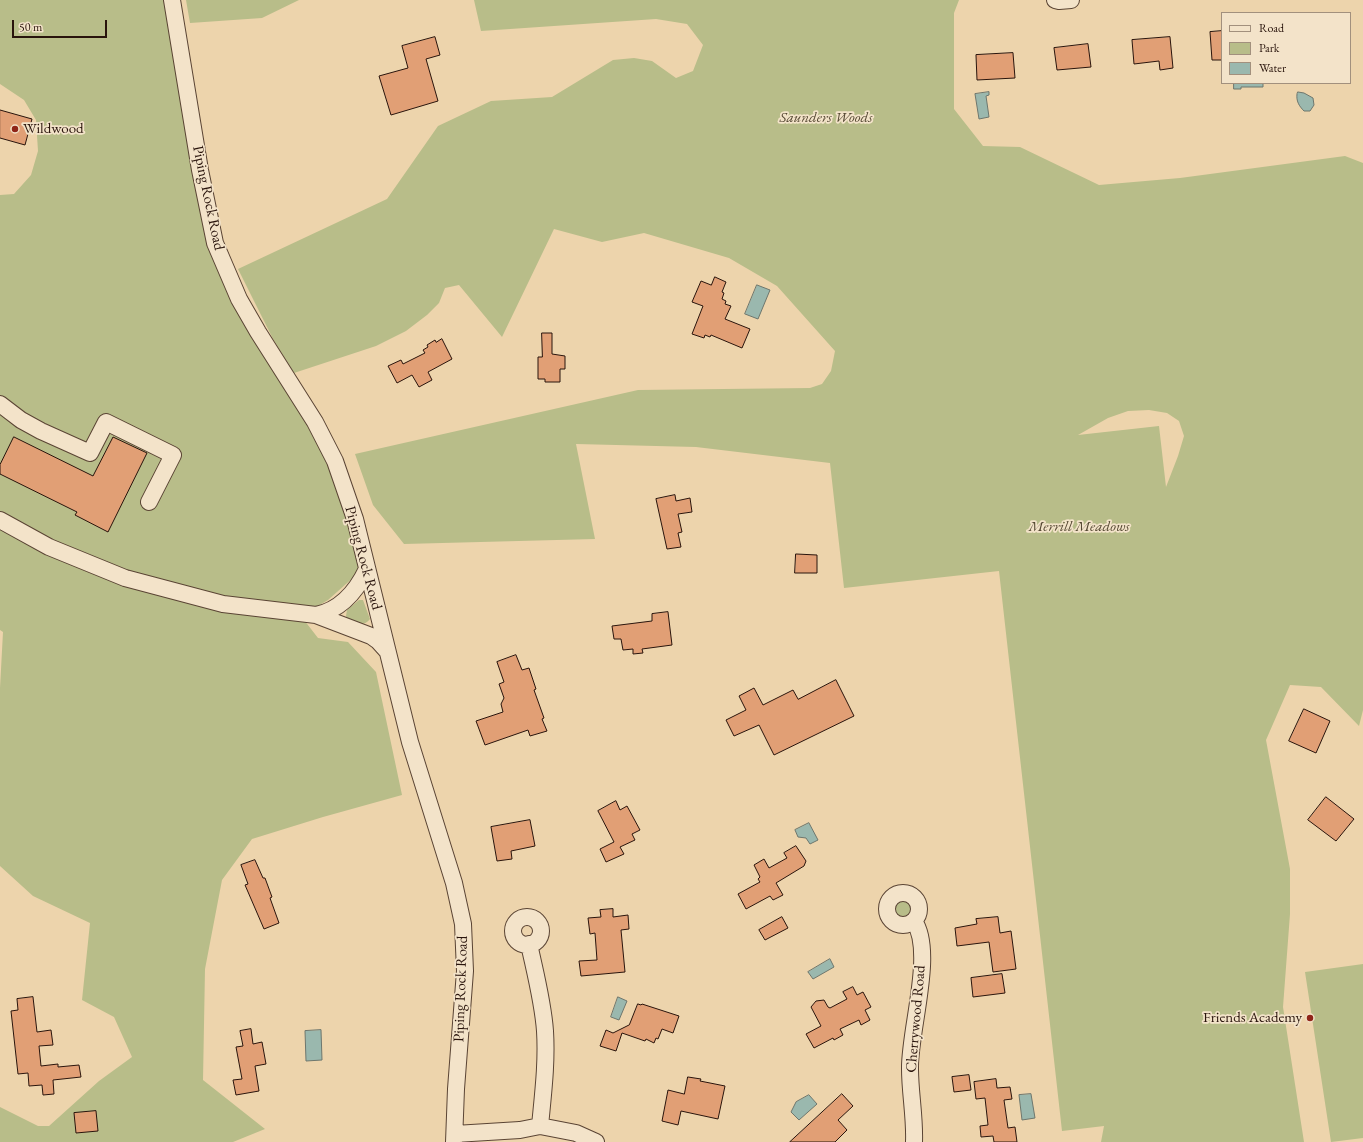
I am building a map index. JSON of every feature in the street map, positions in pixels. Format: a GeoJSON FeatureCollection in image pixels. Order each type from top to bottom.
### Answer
{"type":"FeatureCollection","features":[{"type":"Feature","properties":{"kind":"street","name":"Piping Rock Road"},"geometry":{"type":"LineString","coordinates":[[172,0],[200,170],[215,243],[239,299],[315,422],[335,461],[355,519],[410,742],[454,883],[463,924],[465,971],[456,1089],[454,1138]]}},
{"type":"Feature","properties":{"kind":"street"},"geometry":{"type":"LineString","coordinates":[[1055,0],[1071,0]]}},
{"type":"Feature","properties":{"kind":"street"},"geometry":{"type":"LineString","coordinates":[[0,404],[21,420],[90,454],[106,422],[173,454],[150,502]]}},
{"type":"Feature","properties":{"kind":"street"},"geometry":{"type":"LineString","coordinates":[[0,520],[49,547],[125,578],[223,604],[316,615],[372,636],[388,652]]}},
{"type":"Feature","properties":{"kind":"street"},"geometry":{"type":"LineString","coordinates":[[316,615],[327,612],[354,591],[368,568]]}},
{"type":"Feature","properties":{"kind":"street","name":"Cherrywood Road"},"geometry":{"type":"LineString","coordinates":[[914,921],[920,935],[922,949],[921,982],[913,1035],[910,1068],[914,1142]]}},
{"type":"Feature","properties":{"kind":"street"},"geometry":{"type":"LineString","coordinates":[[529,944],[545,1031],[546,1072],[540,1126]]}},
{"type":"Feature","properties":{"kind":"street"},"geometry":{"type":"LineString","coordinates":[[454,1138],[540,1126],[576,1133],[596,1142]]}},
{"type":"Feature","properties":{"kind":"green space"},"geometry":{"type":"Polygon","coordinates":[[[0,0],[171,0],[215,243],[330,459],[364,568],[328,600],[301,616],[318,638],[348,642],[376,672],[402,795],[252,839],[222,880],[205,969],[203,1080],[265,1129],[233,1142],[0,1142],[0,1107],[38,1126],[49,1126],[99,1081],[132,1057],[114,1017],[82,1000],[90,923],[33,896],[0,866],[0,688],[3,632],[0,630],[0,195],[14,194],[31,175],[38,151],[36,120],[24,100],[0,84],[0,0]]]}},
{"type":"Feature","properties":{"kind":"green space"},"geometry":{"type":"Polygon","coordinates":[[[186,0],[299,0],[262,18],[190,23],[186,0]]]}},
{"type":"Feature","properties":{"kind":"green space"},"geometry":{"type":"Polygon","coordinates":[[[474,0],[959,0],[954,13],[954,109],[983,146],[1020,147],[1099,185],[1180,178],[1345,156],[1363,163],[1363,710],[1359,726],[1321,687],[1290,685],[1266,740],[1290,869],[1290,914],[1283,1007],[1304,1142],[1101,1142],[1104,1126],[1062,1131],[999,571],[844,588],[830,463],[696,447],[576,444],[595,539],[404,544],[373,505],[355,454],[638,390],[810,388],[822,384],[831,371],[835,351],[777,286],[729,258],[644,233],[602,242],[554,229],[502,337],[459,285],[445,288],[439,303],[427,315],[406,331],[376,346],[294,373],[273,339],[238,269],[387,199],[438,126],[491,101],[552,97],[613,60],[634,58],[652,61],[676,78],[693,71],[703,45],[687,24],[656,19],[481,31],[474,0]],[[1149,410],[1128,411],[1108,418],[1078,435],[1159,426],[1166,487],[1184,436],[1179,421],[1167,413],[1149,410]]]}},
{"type":"Feature","properties":{"kind":"green space"},"geometry":{"type":"Polygon","coordinates":[[[359,600],[363,600],[370,619],[362,624],[347,619],[346,616],[347,610],[359,600]]]}},
{"type":"Feature","properties":{"kind":"green space"},"geometry":{"type":"Polygon","coordinates":[[[903,898],[911,901],[914,909],[911,917],[903,920],[895,917],[892,909],[895,901],[903,898]]]}},
{"type":"Feature","properties":{"kind":"green space"},"geometry":{"type":"Polygon","coordinates":[[[1363,964],[1363,1138],[1331,1142],[1305,972],[1363,964]]]}},
{"type":"Feature","properties":{"kind":"water"},"geometry":{"type":"Polygon","coordinates":[[[1234,84],[1263,84],[1263,87],[1241,87],[1241,89],[1234,89],[1234,84]]]}},
{"type":"Feature","properties":{"kind":"water"},"geometry":{"type":"Polygon","coordinates":[[[989,92],[989,95],[986,96],[989,117],[979,119],[975,94],[989,92]]]}},
{"type":"Feature","properties":{"kind":"water"},"geometry":{"type":"Polygon","coordinates":[[[1298,92],[1304,93],[1313,98],[1314,105],[1310,111],[1304,111],[1299,105],[1297,101],[1298,92]]]}},
{"type":"Feature","properties":{"kind":"water"},"geometry":{"type":"Polygon","coordinates":[[[757,285],[770,290],[758,319],[745,314],[757,285]]]}},
{"type":"Feature","properties":{"kind":"water"},"geometry":{"type":"Polygon","coordinates":[[[809,823],[818,840],[810,844],[806,838],[798,837],[795,830],[809,823]]]}},
{"type":"Feature","properties":{"kind":"water"},"geometry":{"type":"Polygon","coordinates":[[[830,959],[834,967],[813,979],[808,972],[830,959]]]}},
{"type":"Feature","properties":{"kind":"water"},"geometry":{"type":"Polygon","coordinates":[[[618,997],[627,1001],[619,1020],[611,1017],[618,997]]]}},
{"type":"Feature","properties":{"kind":"water"},"geometry":{"type":"Polygon","coordinates":[[[321,1030],[322,1060],[306,1061],[305,1031],[321,1030]]]}},
{"type":"Feature","properties":{"kind":"water"},"geometry":{"type":"Polygon","coordinates":[[[1031,1094],[1035,1118],[1022,1120],[1019,1095],[1031,1094]]]}},
{"type":"Feature","properties":{"kind":"water"},"geometry":{"type":"Polygon","coordinates":[[[809,1095],[817,1104],[799,1120],[791,1112],[796,1102],[809,1095]]]}},
{"type":"Feature","properties":{"kind":"building"},"geometry":{"type":"Polygon","coordinates":[[[1221,31],[1221,60],[1212,60],[1210,32],[1221,31]]]}},
{"type":"Feature","properties":{"kind":"building"},"geometry":{"type":"Polygon","coordinates":[[[435,37],[440,55],[426,59],[438,101],[391,115],[379,76],[408,68],[402,46],[435,37]]]}},
{"type":"Feature","properties":{"kind":"building"},"geometry":{"type":"Polygon","coordinates":[[[1170,37],[1173,68],[1160,70],[1159,61],[1134,64],[1132,40],[1170,37]]]}},
{"type":"Feature","properties":{"kind":"building"},"geometry":{"type":"Polygon","coordinates":[[[1088,44],[1091,67],[1057,70],[1054,48],[1088,44]]]}},
{"type":"Feature","properties":{"kind":"building"},"geometry":{"type":"Polygon","coordinates":[[[1013,53],[1015,78],[977,80],[976,55],[1013,53]]]}},
{"type":"Feature","properties":{"kind":"building","name":"Wildwood"},"geometry":{"type":"Polygon","coordinates":[[[0,110],[32,119],[25,145],[0,138],[0,110]]]}},
{"type":"Feature","properties":{"kind":"building"},"geometry":{"type":"Polygon","coordinates":[[[715,277],[726,282],[722,292],[724,293],[722,299],[726,301],[725,304],[731,306],[725,319],[750,329],[742,348],[711,335],[710,337],[705,335],[704,338],[692,334],[703,306],[692,302],[701,281],[711,285],[715,277]]]}},
{"type":"Feature","properties":{"kind":"building"},"geometry":{"type":"Polygon","coordinates":[[[542,333],[552,333],[552,354],[565,356],[565,369],[560,369],[560,382],[545,382],[545,379],[538,379],[538,357],[542,357],[542,333]]]}},
{"type":"Feature","properties":{"kind":"building"},"geometry":{"type":"Polygon","coordinates":[[[442,339],[452,359],[428,372],[432,380],[419,387],[412,375],[397,383],[388,366],[401,360],[403,364],[425,353],[423,350],[428,347],[427,345],[435,340],[436,342],[442,339]]]}},
{"type":"Feature","properties":{"kind":"building"},"geometry":{"type":"Polygon","coordinates":[[[14,437],[93,476],[113,437],[147,453],[108,532],[75,515],[77,512],[0,474],[0,465],[14,437]]]}},
{"type":"Feature","properties":{"kind":"building"},"geometry":{"type":"Polygon","coordinates":[[[675,495],[676,501],[690,498],[692,512],[678,514],[682,532],[678,533],[681,547],[667,549],[656,499],[675,495]]]}},
{"type":"Feature","properties":{"kind":"building"},"geometry":{"type":"Polygon","coordinates":[[[796,554],[817,555],[817,573],[795,573],[796,554]]]}},
{"type":"Feature","properties":{"kind":"building"},"geometry":{"type":"Polygon","coordinates":[[[668,612],[672,645],[642,649],[643,653],[633,654],[633,649],[623,650],[621,639],[614,639],[612,626],[652,621],[652,614],[668,612]]]}},
{"type":"Feature","properties":{"kind":"building"},"geometry":{"type":"Polygon","coordinates":[[[516,655],[522,670],[529,668],[536,689],[534,690],[544,718],[542,719],[547,731],[530,736],[528,730],[485,745],[476,721],[503,712],[501,704],[504,698],[499,684],[504,682],[497,662],[516,655]]]}},
{"type":"Feature","properties":{"kind":"building"},"geometry":{"type":"Polygon","coordinates":[[[836,680],[854,716],[774,755],[759,725],[734,736],[726,720],[746,710],[739,696],[754,688],[763,705],[793,690],[798,699],[836,680]]]}},
{"type":"Feature","properties":{"kind":"building"},"geometry":{"type":"Polygon","coordinates":[[[1304,709],[1330,721],[1316,753],[1289,741],[1304,709]]]}},
{"type":"Feature","properties":{"kind":"building"},"geometry":{"type":"Polygon","coordinates":[[[1326,797],[1354,819],[1336,841],[1308,820],[1326,797]]]}},
{"type":"Feature","properties":{"kind":"building"},"geometry":{"type":"Polygon","coordinates":[[[616,801],[620,810],[627,806],[640,830],[632,834],[635,840],[620,847],[624,854],[606,862],[600,849],[614,842],[598,811],[616,801]]]}},
{"type":"Feature","properties":{"kind":"building"},"geometry":{"type":"Polygon","coordinates":[[[530,820],[535,846],[511,851],[512,859],[497,861],[491,827],[530,820]]]}},
{"type":"Feature","properties":{"kind":"building"},"geometry":{"type":"Polygon","coordinates":[[[796,846],[806,861],[804,866],[776,883],[783,895],[773,900],[770,896],[746,909],[738,894],[760,882],[758,879],[760,877],[754,865],[764,859],[769,868],[787,858],[784,853],[796,846]]]}},
{"type":"Feature","properties":{"kind":"building"},"geometry":{"type":"Polygon","coordinates":[[[255,860],[263,878],[265,878],[279,923],[264,929],[245,885],[248,884],[241,865],[255,860]]]}},
{"type":"Feature","properties":{"kind":"building"},"geometry":{"type":"Polygon","coordinates":[[[613,909],[613,917],[628,915],[629,929],[621,930],[625,972],[581,976],[579,961],[597,960],[595,933],[590,934],[588,918],[601,917],[600,910],[613,909]]]}},
{"type":"Feature","properties":{"kind":"building"},"geometry":{"type":"Polygon","coordinates":[[[782,917],[788,928],[765,940],[759,930],[782,917]]]}},
{"type":"Feature","properties":{"kind":"building"},"geometry":{"type":"Polygon","coordinates":[[[998,917],[1000,933],[1011,931],[1016,969],[993,972],[989,942],[957,946],[955,928],[977,924],[976,919],[998,917]]]}},
{"type":"Feature","properties":{"kind":"building"},"geometry":{"type":"Polygon","coordinates":[[[1002,974],[1005,993],[973,997],[971,978],[1002,974]]]}},
{"type":"Feature","properties":{"kind":"building"},"geometry":{"type":"Polygon","coordinates":[[[853,987],[857,995],[863,992],[871,1007],[865,1010],[870,1020],[861,1025],[859,1020],[840,1029],[843,1035],[834,1040],[833,1038],[814,1048],[806,1034],[821,1026],[811,1007],[816,1001],[824,1000],[830,1008],[847,999],[843,992],[853,987]]]}},
{"type":"Feature","properties":{"kind":"building"},"geometry":{"type":"Polygon","coordinates":[[[33,997],[37,1032],[51,1030],[53,1045],[39,1046],[41,1066],[58,1064],[58,1067],[79,1065],[81,1077],[53,1080],[54,1094],[43,1095],[42,1085],[29,1086],[28,1073],[18,1074],[11,1011],[18,1010],[17,999],[33,997]]]}},
{"type":"Feature","properties":{"kind":"building"},"geometry":{"type":"Polygon","coordinates":[[[638,1004],[679,1016],[673,1033],[662,1029],[658,1039],[656,1038],[654,1043],[646,1039],[645,1041],[622,1033],[616,1051],[600,1046],[606,1030],[613,1033],[629,1025],[638,1004]]]}},
{"type":"Feature","properties":{"kind":"building"},"geometry":{"type":"Polygon","coordinates":[[[251,1029],[253,1044],[262,1042],[266,1064],[255,1066],[259,1091],[236,1095],[233,1080],[242,1079],[236,1047],[243,1046],[240,1031],[251,1029]]]}},
{"type":"Feature","properties":{"kind":"building"},"geometry":{"type":"Polygon","coordinates":[[[969,1075],[971,1090],[954,1092],[952,1077],[969,1075]]]}},
{"type":"Feature","properties":{"kind":"building"},"geometry":{"type":"Polygon","coordinates":[[[688,1077],[725,1086],[718,1119],[681,1111],[678,1125],[662,1121],[668,1090],[684,1094],[688,1077]]]}},
{"type":"Feature","properties":{"kind":"building"},"geometry":{"type":"Polygon","coordinates":[[[996,1079],[997,1088],[1010,1087],[1012,1099],[1004,1100],[1008,1128],[1015,1127],[1017,1142],[994,1142],[993,1136],[981,1137],[980,1126],[988,1125],[985,1098],[976,1099],[974,1082],[996,1079]]]}},
{"type":"Feature","properties":{"kind":"building"},"geometry":{"type":"Polygon","coordinates":[[[842,1094],[853,1106],[838,1120],[847,1130],[835,1142],[790,1142],[842,1094]]]}},
{"type":"Feature","properties":{"kind":"building"},"geometry":{"type":"Polygon","coordinates":[[[96,1111],[98,1131],[76,1133],[74,1113],[96,1111]]]}},
{"type":"Feature","properties":{"kind":"place","name":"Wildwood"},"geometry":{"type":"Point","coordinates":[15,129]}},
{"type":"Feature","properties":{"kind":"place","name":"Friends Academy"},"geometry":{"type":"Point","coordinates":[1310,1018]}},
{"type":"Feature","properties":{"kind":"park label","name":"Saunders Woods"},"geometry":{"type":"Point","coordinates":[826,118]}},
{"type":"Feature","properties":{"kind":"park label","name":"Merrill Meadows"},"geometry":{"type":"Point","coordinates":[1079,527]}}]}
